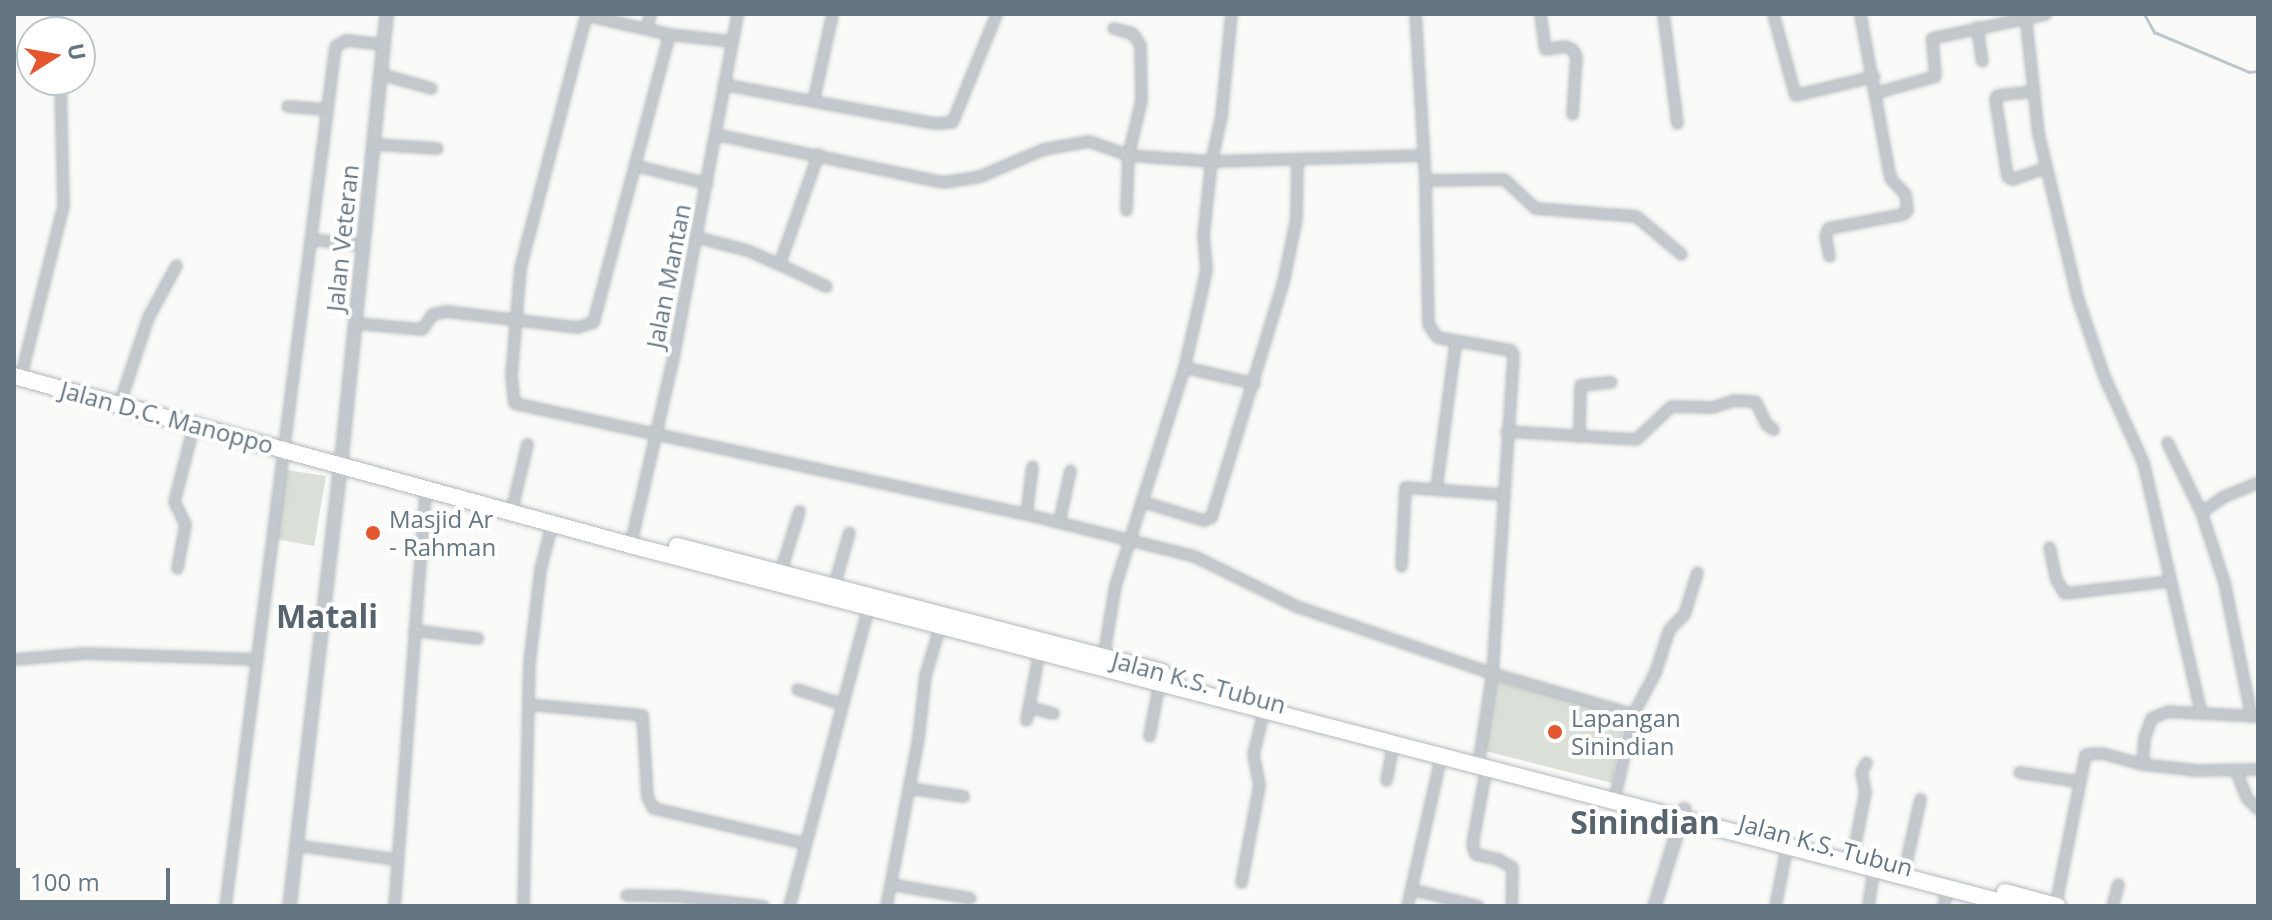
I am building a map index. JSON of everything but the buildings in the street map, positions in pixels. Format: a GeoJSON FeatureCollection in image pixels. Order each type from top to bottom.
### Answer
{"type":"FeatureCollection","features":[{"type":"Feature","properties":{"kind":"highway","name":"Jalan D.C. Manoppo"},"geometry":{"type":"LineString","coordinates":[[17,377],[341,463]]}},
{"type":"Feature","properties":{"kind":"highway","name":"Jalan K.S. Tubun"},"geometry":{"type":"LineString","coordinates":[[341,463],[552,523],[834,585],[1103,662],[1481,762],[1844,853],[2017,906]]}},
{"type":"Feature","properties":{"kind":"highway","name":"Jalan K.S. Tubun"},"geometry":{"type":"LineString","coordinates":[[341,463],[513,503],[868,607],[1039,651],[1103,662],[1159,682],[1441,755],[1616,790],[1787,844],[1844,853]]}},
{"type":"Feature","properties":{"kind":"highway","name":"Jalan K.S. Tubun"},"geometry":{"type":"LineString","coordinates":[[1874,862],[1905,866],[2056,906]]}},
{"type":"Feature","properties":{"kind":"street","name":"Jalan Veteran"},"geometry":{"type":"LineString","coordinates":[[289,906],[341,463],[386,14]]}},
{"type":"Feature","properties":{"kind":"street"},"geometry":{"type":"LineString","coordinates":[[731,41],[669,34],[586,14],[523,252],[514,318],[511,397],[514,403],[657,432],[892,488],[1059,521],[1194,556],[1296,606],[1492,673],[1633,714]]}},
{"type":"Feature","properties":{"kind":"street"},"geometry":{"type":"LineString","coordinates":[[646,29],[650,14]]}},
{"type":"Feature","properties":{"kind":"street","name":"Jalan Mantan"},"geometry":{"type":"LineString","coordinates":[[632,539],[697,237],[737,14]]}},
{"type":"Feature","properties":{"kind":"street"},"geometry":{"type":"LineString","coordinates":[[813,101],[832,14]]}},
{"type":"Feature","properties":{"kind":"street"},"geometry":{"type":"LineString","coordinates":[[723,84],[934,123],[952,122],[996,14]]}},
{"type":"Feature","properties":{"kind":"street"},"geometry":{"type":"LineString","coordinates":[[1103,662],[1115,585],[1184,367],[1206,269],[1203,236],[1211,161],[1221,116],[1231,14]]}},
{"type":"Feature","properties":{"kind":"street"},"geometry":{"type":"LineString","coordinates":[[1415,14],[1425,180],[1428,324],[1437,337],[1455,343],[1511,350],[1513,376],[1501,494],[1492,673],[1472,844],[1475,854],[1498,859],[1512,867],[1511,906]]}},
{"type":"Feature","properties":{"kind":"street"},"geometry":{"type":"LineString","coordinates":[[1540,14],[1545,49],[1565,46],[1572,49],[1576,56],[1572,114]]}},
{"type":"Feature","properties":{"kind":"street"},"geometry":{"type":"LineString","coordinates":[[1663,14],[1677,123]]}},
{"type":"Feature","properties":{"kind":"street"},"geometry":{"type":"LineString","coordinates":[[1773,14],[1795,95],[1874,76]]}},
{"type":"Feature","properties":{"kind":"street"},"geometry":{"type":"LineString","coordinates":[[1829,256],[1825,236],[1828,228],[1898,216],[1907,210],[1905,194],[1890,178],[1874,93],[1874,76],[1860,14]]}},
{"type":"Feature","properties":{"kind":"street"},"geometry":{"type":"LineString","coordinates":[[1874,93],[1932,79],[1935,72],[1932,38],[2045,14]]}},
{"type":"Feature","properties":{"kind":"street"},"geometry":{"type":"LineString","coordinates":[[2025,16],[2046,167],[2088,334],[2143,462],[2201,713]]}},
{"type":"Feature","properties":{"kind":"street"},"geometry":{"type":"LineString","coordinates":[[1977,27],[1982,61]]}},
{"type":"Feature","properties":{"kind":"street"},"geometry":{"type":"LineString","coordinates":[[1113,28],[1138,37],[1140,45],[1141,100],[1128,155],[1126,210]]}},
{"type":"Feature","properties":{"kind":"street"},"geometry":{"type":"LineString","coordinates":[[355,323],[422,329],[432,314],[438,311],[577,327],[593,322],[669,34]]}},
{"type":"Feature","properties":{"kind":"street"},"geometry":{"type":"LineString","coordinates":[[225,906],[337,43],[346,40],[383,44]]}},
{"type":"Feature","properties":{"kind":"street"},"geometry":{"type":"LineString","coordinates":[[381,74],[431,88]]}},
{"type":"Feature","properties":{"kind":"street"},"geometry":{"type":"LineString","coordinates":[[2034,91],[1997,95],[1995,99],[2007,176],[2012,179],[2046,167]]}},
{"type":"Feature","properties":{"kind":"street"},"geometry":{"type":"LineString","coordinates":[[17,377],[63,206],[60,96]]}},
{"type":"Feature","properties":{"kind":"street"},"geometry":{"type":"LineString","coordinates":[[287,106],[327,109]]}},
{"type":"Feature","properties":{"kind":"street"},"geometry":{"type":"LineString","coordinates":[[715,134],[952,182],[996,170],[1034,151],[1089,141],[1128,155],[1211,161],[1423,155]]}},
{"type":"Feature","properties":{"kind":"street"},"geometry":{"type":"LineString","coordinates":[[375,144],[437,148]]}},
{"type":"Feature","properties":{"kind":"street"},"geometry":{"type":"LineString","coordinates":[[779,264],[818,154]]}},
{"type":"Feature","properties":{"kind":"street"},"geometry":{"type":"LineString","coordinates":[[1141,501],[1209,519],[1254,383],[1294,234],[1297,160]]}},
{"type":"Feature","properties":{"kind":"street"},"geometry":{"type":"LineString","coordinates":[[634,165],[707,183]]}},
{"type":"Feature","properties":{"kind":"street"},"geometry":{"type":"LineString","coordinates":[[1425,180],[1504,179],[1535,208],[1636,216],[1681,254]]}},
{"type":"Feature","properties":{"kind":"street"},"geometry":{"type":"LineString","coordinates":[[697,237],[747,250],[826,286]]}},
{"type":"Feature","properties":{"kind":"street"},"geometry":{"type":"LineString","coordinates":[[311,239],[364,245]]}},
{"type":"Feature","properties":{"kind":"street"},"geometry":{"type":"LineString","coordinates":[[133,408],[148,317],[176,265]]}},
{"type":"Feature","properties":{"kind":"street"},"geometry":{"type":"LineString","coordinates":[[1436,488],[1455,343]]}},
{"type":"Feature","properties":{"kind":"street"},"geometry":{"type":"LineString","coordinates":[[1184,367],[1254,383]]}},
{"type":"Feature","properties":{"kind":"street"},"geometry":{"type":"LineString","coordinates":[[1579,436],[1580,385],[1611,382]]}},
{"type":"Feature","properties":{"kind":"street"},"geometry":{"type":"LineString","coordinates":[[1506,431],[1636,439],[1671,406],[1712,407],[1733,400],[1755,401],[1766,424],[1773,429]]}},
{"type":"Feature","properties":{"kind":"street"},"geometry":{"type":"LineString","coordinates":[[177,568],[185,524],[174,501],[194,423]]}},
{"type":"Feature","properties":{"kind":"street"},"geometry":{"type":"LineString","coordinates":[[2142,764],[2144,738],[2151,718],[2168,711],[2255,716],[2224,582],[2201,512],[2167,442]]}},
{"type":"Feature","properties":{"kind":"street"},"geometry":{"type":"LineString","coordinates":[[513,503],[527,444]]}},
{"type":"Feature","properties":{"kind":"street"},"geometry":{"type":"LineString","coordinates":[[1026,514],[1032,466]]}},
{"type":"Feature","properties":{"kind":"street"},"geometry":{"type":"LineString","coordinates":[[1059,521],[1070,470]]}},
{"type":"Feature","properties":{"kind":"street"},"geometry":{"type":"LineString","coordinates":[[2201,512],[2224,496],[2258,482]]}},
{"type":"Feature","properties":{"kind":"street"},"geometry":{"type":"LineString","coordinates":[[1401,566],[1405,487],[1501,494]]}},
{"type":"Feature","properties":{"kind":"street"},"geometry":{"type":"LineString","coordinates":[[394,906],[425,489]]}},
{"type":"Feature","properties":{"kind":"street"},"geometry":{"type":"LineString","coordinates":[[780,572],[799,511]]}},
{"type":"Feature","properties":{"kind":"street"},"geometry":{"type":"LineString","coordinates":[[523,906],[532,617],[552,523]]}},
{"type":"Feature","properties":{"kind":"street"},"geometry":{"type":"LineString","coordinates":[[834,585],[849,532]]}},
{"type":"Feature","properties":{"kind":"street"},"geometry":{"type":"LineString","coordinates":[[2049,547],[2056,579],[2064,593],[2170,581]]}},
{"type":"Feature","properties":{"kind":"street"},"geometry":{"type":"LineString","coordinates":[[1616,790],[1633,714],[1655,672],[1669,629],[1684,614],[1697,572]]}},
{"type":"Feature","properties":{"kind":"street"},"geometry":{"type":"LineString","coordinates":[[789,906],[868,607]]}},
{"type":"Feature","properties":{"kind":"street"},"geometry":{"type":"LineString","coordinates":[[886,906],[909,788],[925,675],[940,625]]}},
{"type":"Feature","properties":{"kind":"street"},"geometry":{"type":"LineString","coordinates":[[414,630],[477,638]]}},
{"type":"Feature","properties":{"kind":"street"},"geometry":{"type":"LineString","coordinates":[[1026,720],[1039,651]]}},
{"type":"Feature","properties":{"kind":"street"},"geometry":{"type":"LineString","coordinates":[[14,659],[72,654],[257,659]]}},
{"type":"Feature","properties":{"kind":"street"},"geometry":{"type":"LineString","coordinates":[[1149,736],[1159,682]]}},
{"type":"Feature","properties":{"kind":"street"},"geometry":{"type":"LineString","coordinates":[[797,689],[842,704]]}},
{"type":"Feature","properties":{"kind":"street"},"geometry":{"type":"LineString","coordinates":[[528,704],[642,715],[647,797],[653,808],[805,843]]}},
{"type":"Feature","properties":{"kind":"street"},"geometry":{"type":"LineString","coordinates":[[1029,707],[1053,713]]}},
{"type":"Feature","properties":{"kind":"street"},"geometry":{"type":"LineString","coordinates":[[1241,882],[1259,785],[1253,754],[1264,709]]}},
{"type":"Feature","properties":{"kind":"street"},"geometry":{"type":"LineString","coordinates":[[1386,780],[1393,743]]}},
{"type":"Feature","properties":{"kind":"street"},"geometry":{"type":"LineString","coordinates":[[2056,906],[2081,760],[2089,752],[2142,764],[2196,770],[2258,769]]}},
{"type":"Feature","properties":{"kind":"street"},"geometry":{"type":"LineString","coordinates":[[1407,906],[1441,755]]}},
{"type":"Feature","properties":{"kind":"street"},"geometry":{"type":"LineString","coordinates":[[1844,853],[1865,792],[1861,772],[1866,762]]}},
{"type":"Feature","properties":{"kind":"street"},"geometry":{"type":"LineString","coordinates":[[2235,769],[2247,798],[2258,809]]}},
{"type":"Feature","properties":{"kind":"street"},"geometry":{"type":"LineString","coordinates":[[2019,772],[2077,781]]}},
{"type":"Feature","properties":{"kind":"street"},"geometry":{"type":"LineString","coordinates":[[909,788],[963,796]]}},
{"type":"Feature","properties":{"kind":"street"},"geometry":{"type":"LineString","coordinates":[[1905,866],[1920,799]]}},
{"type":"Feature","properties":{"kind":"street"},"geometry":{"type":"LineString","coordinates":[[1654,906],[1683,813]]}},
{"type":"Feature","properties":{"kind":"street"},"geometry":{"type":"LineString","coordinates":[[1775,906],[1787,844]]}},
{"type":"Feature","properties":{"kind":"street"},"geometry":{"type":"LineString","coordinates":[[296,845],[396,859]]}},
{"type":"Feature","properties":{"kind":"street"},"geometry":{"type":"LineString","coordinates":[[1868,906],[1874,862]]}},
{"type":"Feature","properties":{"kind":"street"},"geometry":{"type":"LineString","coordinates":[[891,884],[970,898]]}},
{"type":"Feature","properties":{"kind":"street"},"geometry":{"type":"LineString","coordinates":[[2112,906],[2118,884]]}},
{"type":"Feature","properties":{"kind":"street"},"geometry":{"type":"LineString","coordinates":[[1943,906],[1948,887]]}},
{"type":"Feature","properties":{"kind":"street"},"geometry":{"type":"LineString","coordinates":[[1411,889],[1478,906]]}},
{"type":"Feature","properties":{"kind":"street"},"geometry":{"type":"LineString","coordinates":[[626,895],[678,896],[763,906]]}},
{"type":"Feature","properties":{"kind":"shaded area"},"geometry":{"type":"Polygon","coordinates":[[[286,470],[326,476],[314,546],[275,539],[286,470]]]}},
{"type":"Feature","properties":{"kind":"shaded area","name":"Lapangan Sinindian"},"geometry":{"type":"Polygon","coordinates":[[[1497,681],[1626,714],[1612,783],[1485,751],[1497,681]]]}},
{"type":"Feature","properties":{"kind":"waterway"},"geometry":{"type":"LineString","coordinates":[[2144,14],[2154,32],[2249,72],[2258,71]]}},
{"type":"Feature","properties":{"kind":"place","name":"Masjid Ar - Rahman"},"geometry":{"type":"Point","coordinates":[373,533]}},
{"type":"Feature","properties":{"kind":"place","name":"Lapangan Sinindian"},"geometry":{"type":"Point","coordinates":[1555,732]}},
{"type":"Feature","properties":{"kind":"district","name":"Matali"},"geometry":{"type":"Point","coordinates":[327,616]}},
{"type":"Feature","properties":{"kind":"district","name":"Sinindian"},"geometry":{"type":"Point","coordinates":[1645,822]}}]}
